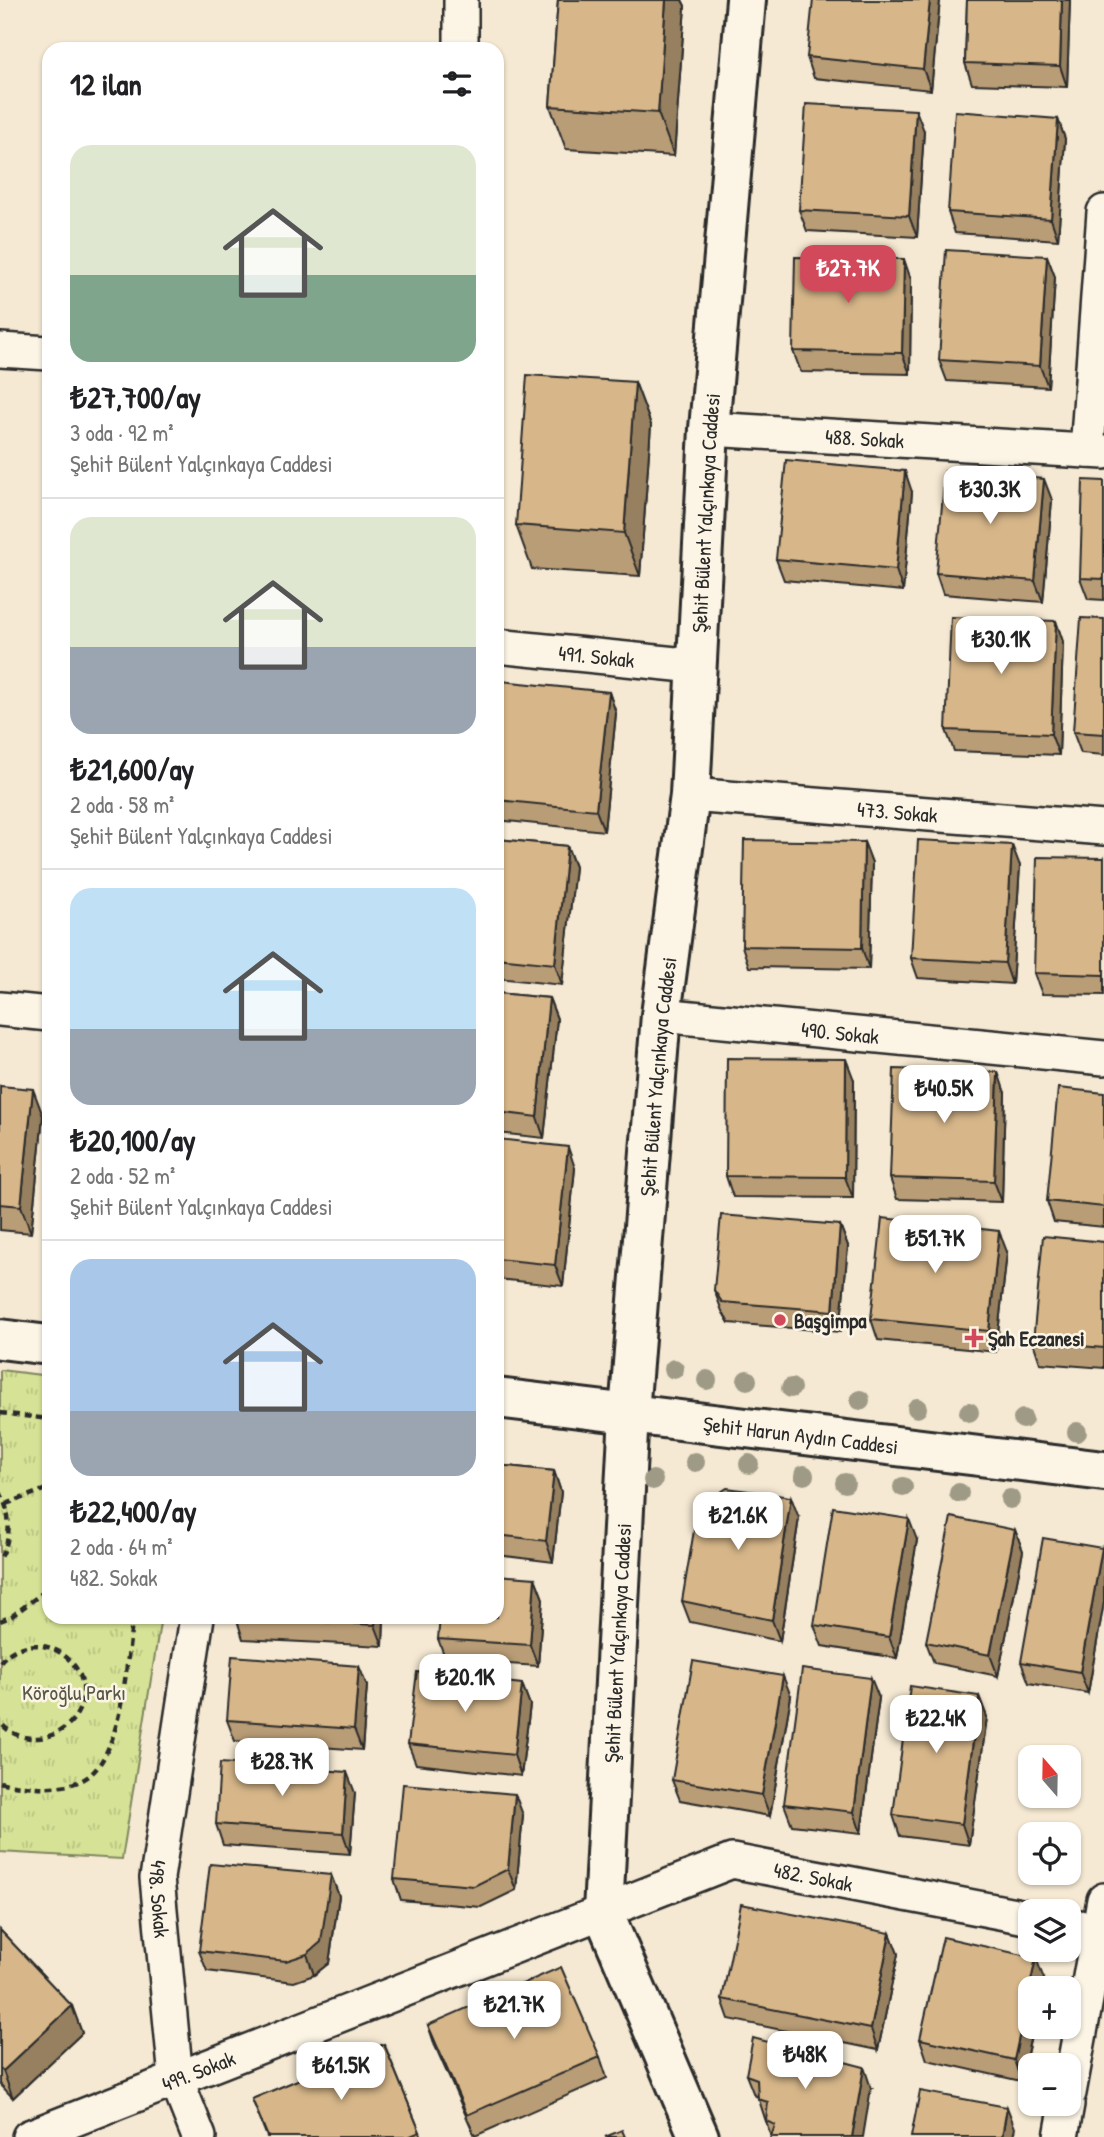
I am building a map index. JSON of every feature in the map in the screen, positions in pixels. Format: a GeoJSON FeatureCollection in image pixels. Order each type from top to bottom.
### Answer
{"type":"FeatureCollection","features":[{"type":"Feature","properties":{"kind":"street"},"geometry":{"type":"LineString","coordinates":[[461,0],[461,42]]}},
{"type":"Feature","properties":{"kind":"street","name":"Şehit Bülent Yalçınkaya Caddesi"},"geometry":{"type":"LineString","coordinates":[[699,2137],[603,1912],[629,1413],[661,1015],[690,796],[709,429],[746,0]]}},
{"type":"Feature","properties":{"kind":"street"},"geometry":{"type":"LineString","coordinates":[[1096,451],[1104,212]]}},
{"type":"Feature","properties":{"kind":"street"},"geometry":{"type":"LineString","coordinates":[[0,350],[42,353]]}},
{"type":"Feature","properties":{"kind":"street","name":"488. Sokak"},"geometry":{"type":"LineString","coordinates":[[709,429],[1096,451]]}},
{"type":"Feature","properties":{"kind":"street","name":"491. Sokak"},"geometry":{"type":"LineString","coordinates":[[504,647],[696,666]]}},
{"type":"Feature","properties":{"kind":"street","name":"473. Sokak"},"geometry":{"type":"LineString","coordinates":[[690,796],[1104,828]]}},
{"type":"Feature","properties":{"kind":"street"},"geometry":{"type":"LineString","coordinates":[[0,1009],[42,1013]]}},
{"type":"Feature","properties":{"kind":"street","name":"490. Sokak"},"geometry":{"type":"LineString","coordinates":[[661,1015],[1104,1058]]}},
{"type":"Feature","properties":{"kind":"street"},"geometry":{"type":"LineString","coordinates":[[0,1339],[42,1344]]}},
{"type":"Feature","properties":{"kind":"street","name":"Şehit Harun Aydın Caddesi"},"geometry":{"type":"LineString","coordinates":[[504,1399],[1104,1471]]}},
{"type":"Feature","properties":{"kind":"street","name":"498. Sokak"},"geometry":{"type":"LineString","coordinates":[[196,1624],[157,1878],[176,2079],[199,2137]]}},
{"type":"Feature","properties":{"kind":"street","name":"482. Sokak"},"geometry":{"type":"LineString","coordinates":[[603,1912],[732,1861],[1018,1916]]}},
{"type":"Feature","properties":{"kind":"street","name":"499. Sokak"},"geometry":{"type":"LineString","coordinates":[[29,2137],[603,1912]]}},
{"type":"Feature","properties":{"kind":"street"},"geometry":{"type":"LineString","coordinates":[[1075,2053],[1094,1922]]}},
{"type":"Feature","properties":{"kind":"street"},"geometry":{"type":"LineString","coordinates":[[1061,2137],[1065,2116]]}},
{"type":"Feature","properties":{"kind":"path"},"geometry":{"type":"LineString","coordinates":[[0,1413],[42,1418]]}},
{"type":"Feature","properties":{"kind":"path"},"geometry":{"type":"LineString","coordinates":[[6,1504],[42,1491]]}},
{"type":"Feature","properties":{"kind":"path"},"geometry":{"type":"LineString","coordinates":[[0,1492],[6,1504],[9,1528],[5,1550],[0,1559]]}},
{"type":"Feature","properties":{"kind":"path"},"geometry":{"type":"LineString","coordinates":[[0,1621],[12,1616],[42,1593]]}},
{"type":"Feature","properties":{"kind":"path"},"geometry":{"type":"LineString","coordinates":[[0,1782],[8,1785],[56,1788],[88,1776],[110,1748],[119,1714],[132,1624]]}},
{"type":"Feature","properties":{"kind":"path"},"geometry":{"type":"LineString","coordinates":[[0,1662],[6,1655],[21,1647],[37,1645],[53,1648],[67,1656],[77,1668],[82,1682],[79,1711],[70,1724],[59,1732],[45,1738],[30,1738],[16,1734],[0,1722]]}},
{"type":"Feature","properties":{"kind":"green space","name":"Köroğlu Parkı"},"geometry":{"type":"Polygon","coordinates":[[[0,1370],[42,1375],[42,1624],[160,1624],[122,1859],[0,1852],[0,1370]]]}},
{"type":"Feature","properties":{"kind":"building"},"geometry":{"type":"Polygon","coordinates":[[[558,0],[666,0],[658,113],[550,106],[558,0]]]}},
{"type":"Feature","properties":{"kind":"building"},"geometry":{"type":"Polygon","coordinates":[[[813,0],[930,0],[923,69],[807,57],[813,0]]]}},
{"type":"Feature","properties":{"kind":"building"},"geometry":{"type":"Polygon","coordinates":[[[967,0],[1062,0],[1060,66],[965,63],[967,0]]]}},
{"type":"Feature","properties":{"kind":"building"},"geometry":{"type":"Polygon","coordinates":[[[806,104],[916,110],[909,216],[799,210],[806,104]]]}},
{"type":"Feature","properties":{"kind":"building"},"geometry":{"type":"Polygon","coordinates":[[[955,111],[1058,119],[1051,219],[948,212],[955,111]]]}},
{"type":"Feature","properties":{"kind":"building"},"geometry":{"type":"Polygon","coordinates":[[[946,250],[1047,256],[1040,366],[939,360],[946,250]]]}},
{"type":"Feature","properties":{"kind":"building"},"geometry":{"type":"Polygon","coordinates":[[[795,257],[904,259],[902,353],[793,351],[795,257]]]}},
{"type":"Feature","properties":{"kind":"building"},"geometry":{"type":"Polygon","coordinates":[[[527,375],[635,382],[624,533],[516,525],[527,375]]]}},
{"type":"Feature","properties":{"kind":"building"},"geometry":{"type":"Polygon","coordinates":[[[786,460],[905,471],[896,570],[776,559],[786,460]]]}},
{"type":"Feature","properties":{"kind":"building"},"geometry":{"type":"Polygon","coordinates":[[[945,471],[1044,479],[1035,581],[936,573],[945,471]]]}},
{"type":"Feature","properties":{"kind":"building"},"geometry":{"type":"Polygon","coordinates":[[[1083,480],[1104,481],[1104,579],[1080,578],[1083,480]]]}},
{"type":"Feature","properties":{"kind":"building"},"geometry":{"type":"Polygon","coordinates":[[[951,617],[1056,621],[1051,734],[946,730],[951,617]]]}},
{"type":"Feature","properties":{"kind":"building"},"geometry":{"type":"Polygon","coordinates":[[[1081,618],[1104,619],[1104,734],[1073,732],[1081,618]]]}},
{"type":"Feature","properties":{"kind":"building"},"geometry":{"type":"Polygon","coordinates":[[[504,681],[609,692],[596,810],[504,801],[504,681]]]}},
{"type":"Feature","properties":{"kind":"building"},"geometry":{"type":"Polygon","coordinates":[[[504,840],[567,846],[555,964],[504,959],[504,840]]]}},
{"type":"Feature","properties":{"kind":"building"},"geometry":{"type":"Polygon","coordinates":[[[744,840],[864,842],[862,948],[742,946],[744,840]]]}},
{"type":"Feature","properties":{"kind":"building"},"geometry":{"type":"Polygon","coordinates":[[[918,840],[1012,845],[1005,963],[911,958],[918,840]]]}},
{"type":"Feature","properties":{"kind":"building"},"geometry":{"type":"Polygon","coordinates":[[[1037,857],[1104,858],[1104,975],[1034,973],[1037,857]]]}},
{"type":"Feature","properties":{"kind":"building"},"geometry":{"type":"Polygon","coordinates":[[[504,994],[549,998],[537,1117],[504,1113],[504,994]]]}},
{"type":"Feature","properties":{"kind":"building"},"geometry":{"type":"Polygon","coordinates":[[[727,1058],[846,1059],[845,1177],[726,1176],[727,1058]]]}},
{"type":"Feature","properties":{"kind":"building"},"geometry":{"type":"Polygon","coordinates":[[[894,1069],[998,1072],[994,1181],[890,1178],[894,1069]]]}},
{"type":"Feature","properties":{"kind":"building"},"geometry":{"type":"Polygon","coordinates":[[[0,1086],[33,1089],[21,1206],[0,1204],[0,1086]]]}},
{"type":"Feature","properties":{"kind":"building"},"geometry":{"type":"Polygon","coordinates":[[[1058,1088],[1104,1093],[1104,1207],[1047,1201],[1058,1088]]]}},
{"type":"Feature","properties":{"kind":"building"},"geometry":{"type":"Polygon","coordinates":[[[504,1140],[568,1147],[555,1265],[504,1260],[504,1140]]]}},
{"type":"Feature","properties":{"kind":"building"},"geometry":{"type":"Polygon","coordinates":[[[721,1215],[840,1225],[833,1311],[722,1302],[714,1290],[721,1215]]]}},
{"type":"Feature","properties":{"kind":"building"},"geometry":{"type":"Polygon","coordinates":[[[882,1218],[999,1231],[989,1331],[871,1319],[882,1218]]]}},
{"type":"Feature","properties":{"kind":"building"},"geometry":{"type":"Polygon","coordinates":[[[1043,1236],[1104,1242],[1104,1348],[1033,1342],[1043,1236]]]}},
{"type":"Feature","properties":{"kind":"building"},"geometry":{"type":"Polygon","coordinates":[[[504,1466],[554,1471],[546,1541],[504,1536],[504,1466]]]}},
{"type":"Feature","properties":{"kind":"building"},"geometry":{"type":"Polygon","coordinates":[[[727,1488],[791,1497],[772,1620],[682,1601],[698,1507],[727,1488]]]}},
{"type":"Feature","properties":{"kind":"building"},"geometry":{"type":"Polygon","coordinates":[[[833,1507],[909,1519],[889,1637],[814,1625],[833,1507]]]}},
{"type":"Feature","properties":{"kind":"building"},"geometry":{"type":"Polygon","coordinates":[[[951,1517],[1015,1530],[990,1655],[926,1642],[951,1517]]]}},
{"type":"Feature","properties":{"kind":"building"},"geometry":{"type":"Polygon","coordinates":[[[1043,1538],[1102,1548],[1080,1672],[1021,1662],[1043,1538]]]}},
{"type":"Feature","properties":{"kind":"building"},"geometry":{"type":"Polygon","coordinates":[[[504,1576],[535,1578],[530,1645],[438,1639],[439,1624],[504,1624],[504,1576]]]}},
{"type":"Feature","properties":{"kind":"building"},"geometry":{"type":"Polygon","coordinates":[[[232,1656],[359,1666],[354,1729],[227,1720],[232,1656]]]}},
{"type":"Feature","properties":{"kind":"building"},"geometry":{"type":"Polygon","coordinates":[[[693,1661],[783,1676],[762,1795],[672,1780],[693,1661]]]}},
{"type":"Feature","properties":{"kind":"building"},"geometry":{"type":"Polygon","coordinates":[[[802,1669],[871,1678],[854,1812],[784,1804],[802,1669]]]}},
{"type":"Feature","properties":{"kind":"building"},"geometry":{"type":"Polygon","coordinates":[[[417,1672],[522,1684],[514,1755],[408,1744],[417,1672]]]}},
{"type":"Feature","properties":{"kind":"building"},"geometry":{"type":"Polygon","coordinates":[[[910,1686],[979,1696],[962,1824],[893,1815],[910,1686]]]}},
{"type":"Feature","properties":{"kind":"building"},"geometry":{"type":"Polygon","coordinates":[[[220,1763],[347,1772],[343,1833],[216,1824],[220,1763]]]}},
{"type":"Feature","properties":{"kind":"building"},"geometry":{"type":"Polygon","coordinates":[[[403,1784],[515,1794],[508,1869],[474,1886],[394,1879],[403,1784]]]}},
{"type":"Feature","properties":{"kind":"building"},"geometry":{"type":"Polygon","coordinates":[[[210,1864],[331,1875],[321,1942],[307,1954],[286,1961],[199,1951],[210,1864]]]}},
{"type":"Feature","properties":{"kind":"building"},"geometry":{"type":"Polygon","coordinates":[[[741,1904],[890,1933],[871,2029],[722,1999],[741,1904]]]}},
{"type":"Feature","properties":{"kind":"building"},"geometry":{"type":"Polygon","coordinates":[[[0,1930],[72,2006],[3,2071],[0,2068],[0,1930]]]}},
{"type":"Feature","properties":{"kind":"building"},"geometry":{"type":"Polygon","coordinates":[[[943,1937],[1018,1954],[1018,1962],[1035,1962],[1032,1976],[1018,1976],[1019,2039],[1014,2060],[920,2039],[943,1937]]]}},
{"type":"Feature","properties":{"kind":"building"},"geometry":{"type":"Polygon","coordinates":[[[561,1967],[600,2057],[467,2115],[428,2025],[561,1967]]]}},
{"type":"Feature","properties":{"kind":"building"},"geometry":{"type":"Polygon","coordinates":[[[753,2038],[864,2067],[852,2137],[771,2137],[775,2125],[766,2121],[768,2102],[758,2099],[757,2079],[746,2075],[753,2038]]]}},
{"type":"Feature","properties":{"kind":"building"},"geometry":{"type":"Polygon","coordinates":[[[384,2044],[420,2132],[408,2137],[268,2137],[252,2099],[384,2044]]]}},
{"type":"Feature","properties":{"kind":"building"},"geometry":{"type":"Polygon","coordinates":[[[920,2091],[1007,2107],[1002,2137],[911,2137],[920,2091]]]}},
{"type":"Feature","properties":{"kind":"building"},"geometry":{"type":"Polygon","coordinates":[[[622,2130],[625,2137],[605,2137],[622,2130]]]}},
{"type":"Feature","properties":{"kind":"place","name":"Başgimpa"},"geometry":{"type":"Point","coordinates":[780,1320]}},
{"type":"Feature","properties":{"kind":"place","name":"Şah Eczanesi"},"geometry":{"type":"Point","coordinates":[974,1338]}}]}
